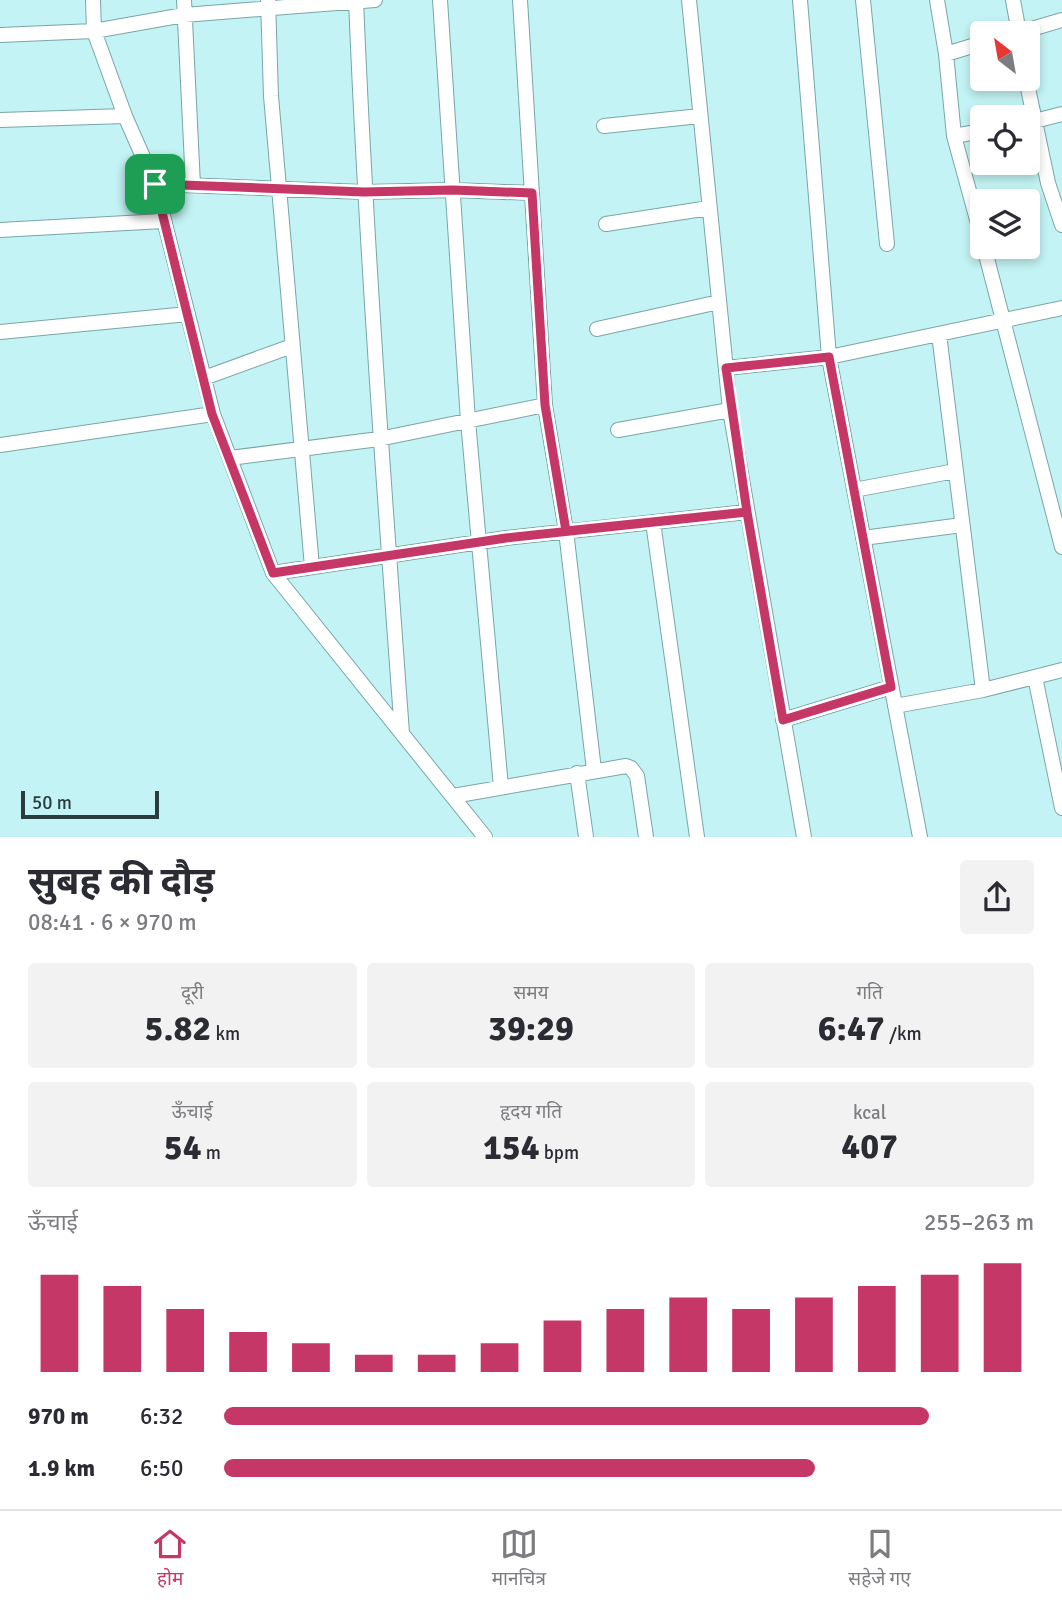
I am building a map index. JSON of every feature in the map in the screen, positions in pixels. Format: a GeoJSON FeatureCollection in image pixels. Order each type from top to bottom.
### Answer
{"type":"FeatureCollection","features":[{"type":"Feature","properties":{"kind":"street"},"geometry":{"type":"LineString","coordinates":[[93,0],[94,31],[125,116],[155,184],[212,414],[273,573],[485,837]]}},
{"type":"Feature","properties":{"kind":"street"},"geometry":{"type":"LineString","coordinates":[[0,35],[94,31],[184,7],[375,0]]}},
{"type":"Feature","properties":{"kind":"street"},"geometry":{"type":"LineString","coordinates":[[440,0],[468,421],[501,787]]}},
{"type":"Feature","properties":{"kind":"street"},"geometry":{"type":"LineString","coordinates":[[520,0],[545,405],[566,531],[594,770]]}},
{"type":"Feature","properties":{"kind":"street"},"geometry":{"type":"LineString","coordinates":[[689,0],[730,410],[804,837]]}},
{"type":"Feature","properties":{"kind":"street"},"geometry":{"type":"LineString","coordinates":[[800,0],[829,357],[920,837]]}},
{"type":"Feature","properties":{"kind":"street"},"geometry":{"type":"LineString","coordinates":[[863,0],[887,244]]}},
{"type":"Feature","properties":{"kind":"street"},"geometry":{"type":"LineString","coordinates":[[937,0],[946,54],[954,136],[970,194]]}},
{"type":"Feature","properties":{"kind":"street"},"geometry":{"type":"LineString","coordinates":[[1013,0],[1017,21]]}},
{"type":"Feature","properties":{"kind":"street"},"geometry":{"type":"LineString","coordinates":[[356,1],[379,439],[402,733]]}},
{"type":"Feature","properties":{"kind":"street"},"geometry":{"type":"LineString","coordinates":[[268,4],[271,96],[312,567]]}},
{"type":"Feature","properties":{"kind":"street"},"geometry":{"type":"LineString","coordinates":[[184,7],[193,185]]}},
{"type":"Feature","properties":{"kind":"street"},"geometry":{"type":"LineString","coordinates":[[1040,27],[1062,20]]}},
{"type":"Feature","properties":{"kind":"street"},"geometry":{"type":"LineString","coordinates":[[946,54],[970,47]]}},
{"type":"Feature","properties":{"kind":"street"},"geometry":{"type":"LineString","coordinates":[[1040,120],[1062,114]]}},
{"type":"Feature","properties":{"kind":"street"},"geometry":{"type":"LineString","coordinates":[[0,120],[125,116]]}},
{"type":"Feature","properties":{"kind":"street"},"geometry":{"type":"LineString","coordinates":[[604,126],[700,116]]}},
{"type":"Feature","properties":{"kind":"street"},"geometry":{"type":"LineString","coordinates":[[954,136],[970,133]]}},
{"type":"Feature","properties":{"kind":"street"},"geometry":{"type":"LineString","coordinates":[[1040,154],[1062,225]]}},
{"type":"Feature","properties":{"kind":"street"},"geometry":{"type":"LineString","coordinates":[[155,184],[364,192],[453,190],[532,193]]}},
{"type":"Feature","properties":{"kind":"street"},"geometry":{"type":"LineString","coordinates":[[606,223],[709,208]]}},
{"type":"Feature","properties":{"kind":"street"},"geometry":{"type":"LineString","coordinates":[[0,230],[163,221]]}},
{"type":"Feature","properties":{"kind":"street"},"geometry":{"type":"LineString","coordinates":[[987,259],[1062,547]]}},
{"type":"Feature","properties":{"kind":"street"},"geometry":{"type":"LineString","coordinates":[[597,329],[719,302]]}},
{"type":"Feature","properties":{"kind":"street"},"geometry":{"type":"LineString","coordinates":[[726,368],[829,357],[1062,308]]}},
{"type":"Feature","properties":{"kind":"street"},"geometry":{"type":"LineString","coordinates":[[0,332],[188,314]]}},
{"type":"Feature","properties":{"kind":"street"},"geometry":{"type":"LineString","coordinates":[[939,334],[983,690]]}},
{"type":"Feature","properties":{"kind":"street"},"geometry":{"type":"LineString","coordinates":[[204,378],[292,346]]}},
{"type":"Feature","properties":{"kind":"street"},"geometry":{"type":"LineString","coordinates":[[230,458],[379,439],[545,405]]}},
{"type":"Feature","properties":{"kind":"street"},"geometry":{"type":"LineString","coordinates":[[618,430],[730,410]]}},
{"type":"Feature","properties":{"kind":"street"},"geometry":{"type":"LineString","coordinates":[[0,445],[212,414]]}},
{"type":"Feature","properties":{"kind":"street"},"geometry":{"type":"LineString","coordinates":[[854,490],[955,471]]}},
{"type":"Feature","properties":{"kind":"street"},"geometry":{"type":"LineString","coordinates":[[273,573],[480,541],[747,512]]}},
{"type":"Feature","properties":{"kind":"street"},"geometry":{"type":"LineString","coordinates":[[653,522],[697,837]]}},
{"type":"Feature","properties":{"kind":"street"},"geometry":{"type":"LineString","coordinates":[[863,538],[962,525]]}},
{"type":"Feature","properties":{"kind":"street"},"geometry":{"type":"LineString","coordinates":[[895,706],[983,690],[1062,670]]}},
{"type":"Feature","properties":{"kind":"street"},"geometry":{"type":"LineString","coordinates":[[1035,677],[1062,808]]}},
{"type":"Feature","properties":{"kind":"street"},"geometry":{"type":"LineString","coordinates":[[783,720],[891,687]]}},
{"type":"Feature","properties":{"kind":"street"},"geometry":{"type":"LineString","coordinates":[[453,796],[626,766],[635,771],[646,837]]}},
{"type":"Feature","properties":{"kind":"street"},"geometry":{"type":"LineString","coordinates":[[577,773],[586,837]]}},
{"type":"Feature","properties":{"kind":"route"},"geometry":{"type":"LineString","coordinates":[[155,184],[212,414],[273,573],[506,538],[747,512],[783,720],[891,687],[829,357],[726,368],[730,410],[747,512],[566,531],[545,405],[532,193],[453,190],[364,192],[155,184]]}}]}
